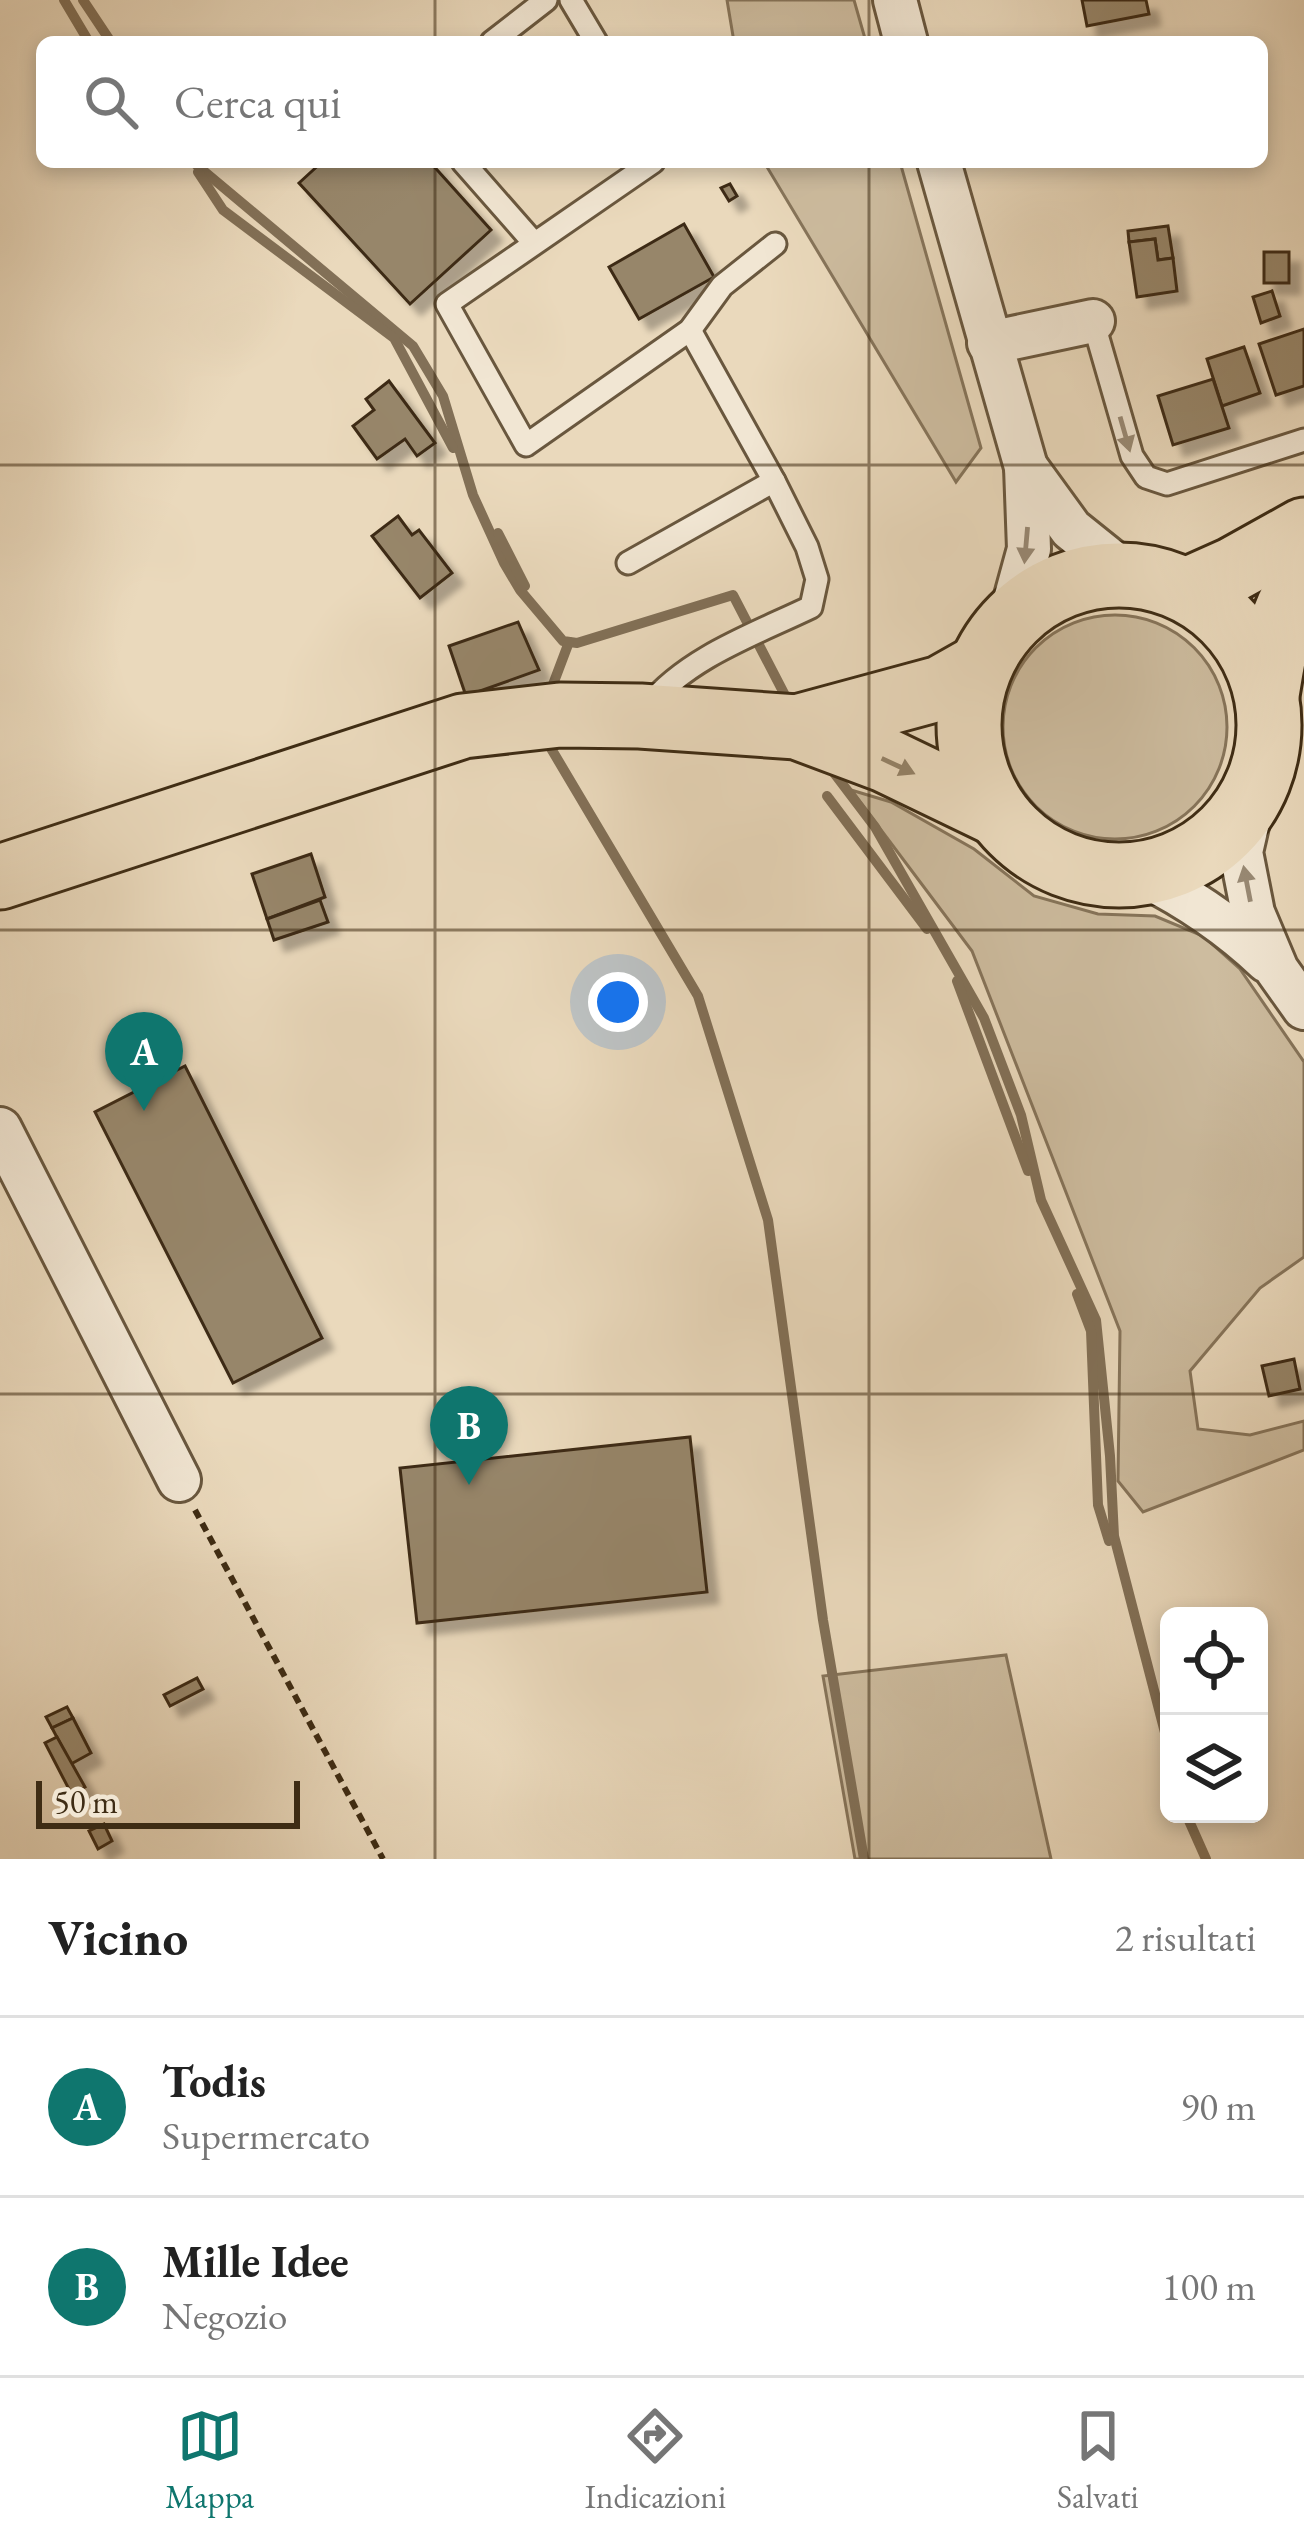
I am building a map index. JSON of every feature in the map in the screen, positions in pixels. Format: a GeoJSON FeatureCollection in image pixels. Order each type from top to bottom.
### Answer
{"type":"FeatureCollection","features":[{"type":"Feature","properties":{"kind":"main road"},"geometry":{"type":"LineString","coordinates":[[1187,590],[1304,530]]}},
{"type":"Feature","properties":{"kind":"main road"},"geometry":{"type":"LineString","coordinates":[[796,727],[941,688],[1042,595],[1083,578],[1126,574],[1158,578],[1187,590],[1224,616],[1252,652],[1268,694]]}},
{"type":"Feature","properties":{"kind":"main road"},"geometry":{"type":"LineString","coordinates":[[994,644],[968,716],[974,768],[997,814],[1025,845],[1062,866],[1102,876],[1143,875],[1188,861],[1226,833],[1254,795],[1269,746],[1268,694],[1276,636],[1292,595],[1304,580]]}},
{"type":"Feature","properties":{"kind":"main road"},"geometry":{"type":"LineString","coordinates":[[0,877],[463,726],[560,715],[796,727],[885,760],[997,814]]}},
{"type":"Feature","properties":{"kind":"street"},"geometry":{"type":"LineString","coordinates":[[895,0],[904,36]]}},
{"type":"Feature","properties":{"kind":"street"},"geometry":{"type":"LineString","coordinates":[[941,168],[1026,467],[1029,549],[994,644]]}},
{"type":"Feature","properties":{"kind":"street"},"geometry":{"type":"LineString","coordinates":[[989,343],[1093,321]]}},
{"type":"Feature","properties":{"kind":"street"},"geometry":{"type":"LineString","coordinates":[[1026,467],[1071,529],[1126,574]]}},
{"type":"Feature","properties":{"kind":"street"},"geometry":{"type":"LineString","coordinates":[[1254,795],[1241,852],[1253,914],[1277,970]]}},
{"type":"Feature","properties":{"kind":"street"},"geometry":{"type":"LineString","coordinates":[[1143,875],[1241,936],[1277,970],[1304,1008]]}},
{"type":"Feature","properties":{"kind":"street"},"geometry":{"type":"LineString","coordinates":[[0,1130],[179,1480]]}},
{"type":"Feature","properties":{"kind":"lane"},"geometry":{"type":"LineString","coordinates":[[499,36],[546,0]]}},
{"type":"Feature","properties":{"kind":"lane"},"geometry":{"type":"LineString","coordinates":[[571,0],[592,36]]}},
{"type":"Feature","properties":{"kind":"lane"},"geometry":{"type":"LineString","coordinates":[[468,168],[534,243]]}},
{"type":"Feature","properties":{"kind":"lane"},"geometry":{"type":"LineString","coordinates":[[643,168],[447,304],[526,445],[689,330],[722,286],[775,244]]}},
{"type":"Feature","properties":{"kind":"lane"},"geometry":{"type":"LineString","coordinates":[[1093,321],[1132,456],[1146,477],[1167,484],[1304,440]]}},
{"type":"Feature","properties":{"kind":"lane"},"geometry":{"type":"LineString","coordinates":[[640,716],[659,692],[718,651],[811,607],[817,579],[808,547],[689,330]]}},
{"type":"Feature","properties":{"kind":"lane"},"geometry":{"type":"LineString","coordinates":[[628,563],[774,481]]}},
{"type":"Feature","properties":{"kind":"path"},"geometry":{"type":"LineString","coordinates":[[179,1480],[382,1859]]}},
{"type":"Feature","properties":{"kind":"shaded area"},"geometry":{"type":"Polygon","coordinates":[[[727,0],[854,0],[864,36],[733,36],[727,0]]]}},
{"type":"Feature","properties":{"kind":"shaded area"},"geometry":{"type":"Polygon","coordinates":[[[768,168],[902,168],[981,448],[956,482],[768,168]]]}},
{"type":"Feature","properties":{"kind":"shaded area"},"geometry":{"type":"Polygon","coordinates":[[[1115,615],[1158,624],[1194,648],[1218,684],[1227,727],[1218,770],[1194,806],[1158,830],[1115,839],[1072,830],[1036,806],[1012,770],[1003,727],[1012,684],[1036,648],[1072,624],[1115,615]]]}},
{"type":"Feature","properties":{"kind":"shaded area"},"geometry":{"type":"Polygon","coordinates":[[[851,790],[891,802],[974,849],[1034,896],[1098,914],[1155,916],[1203,936],[1240,969],[1304,1062],[1304,1257],[1260,1288],[1190,1371],[1198,1429],[1250,1435],[1304,1421],[1304,1450],[1143,1512],[1118,1481],[1120,1331],[972,951],[851,790]]]}},
{"type":"Feature","properties":{"kind":"shaded area"},"geometry":{"type":"Polygon","coordinates":[[[1006,1655],[1051,1859],[855,1859],[823,1676],[1006,1655]]]}},
{"type":"Feature","properties":{"kind":"building"},"geometry":{"type":"Polygon","coordinates":[[[1082,0],[1146,0],[1149,14],[1087,26],[1082,0]]]}},
{"type":"Feature","properties":{"kind":"building"},"geometry":{"type":"Polygon","coordinates":[[[315,168],[435,168],[491,230],[410,304],[299,183],[315,168]]]}},
{"type":"Feature","properties":{"kind":"building"},"geometry":{"type":"Polygon","coordinates":[[[730,184],[737,196],[729,201],[721,188],[730,184]]]}},
{"type":"Feature","properties":{"kind":"building"},"geometry":{"type":"Polygon","coordinates":[[[684,224],[714,277],[639,319],[609,267],[684,224]]]}},
{"type":"Feature","properties":{"kind":"building"},"geometry":{"type":"Polygon","coordinates":[[[1168,226],[1173,258],[1158,260],[1155,239],[1129,242],[1128,231],[1168,226]]]}},
{"type":"Feature","properties":{"kind":"building"},"geometry":{"type":"Polygon","coordinates":[[[1155,239],[1158,260],[1173,258],[1177,291],[1137,297],[1129,242],[1155,239]]]}},
{"type":"Feature","properties":{"kind":"building"},"geometry":{"type":"Polygon","coordinates":[[[1264,252],[1289,252],[1289,283],[1264,283],[1264,252]]]}},
{"type":"Feature","properties":{"kind":"building"},"geometry":{"type":"Polygon","coordinates":[[[1272,291],[1280,316],[1261,323],[1253,297],[1272,291]]]}},
{"type":"Feature","properties":{"kind":"building"},"geometry":{"type":"Polygon","coordinates":[[[1304,329],[1304,386],[1276,395],[1259,344],[1304,329]]]}},
{"type":"Feature","properties":{"kind":"building"},"geometry":{"type":"Polygon","coordinates":[[[1244,347],[1260,393],[1222,406],[1207,359],[1244,347]]]}},
{"type":"Feature","properties":{"kind":"building"},"geometry":{"type":"Polygon","coordinates":[[[1213,379],[1229,428],[1173,445],[1158,396],[1213,379]]]}},
{"type":"Feature","properties":{"kind":"building"},"geometry":{"type":"Polygon","coordinates":[[[389,381],[435,443],[417,456],[405,439],[377,459],[353,426],[374,410],[366,399],[389,381]]]}},
{"type":"Feature","properties":{"kind":"building"},"geometry":{"type":"Polygon","coordinates":[[[398,516],[412,535],[419,530],[452,573],[420,598],[372,536],[398,516]]]}},
{"type":"Feature","properties":{"kind":"building"},"geometry":{"type":"Polygon","coordinates":[[[518,622],[539,670],[466,696],[449,646],[518,622]]]}},
{"type":"Feature","properties":{"kind":"building"},"geometry":{"type":"Polygon","coordinates":[[[311,854],[325,897],[267,919],[252,874],[311,854]]]}},
{"type":"Feature","properties":{"kind":"building"},"geometry":{"type":"Polygon","coordinates":[[[320,900],[328,922],[274,940],[267,919],[320,900]]]}},
{"type":"Feature","properties":{"kind":"building"},"geometry":{"type":"Polygon","coordinates":[[[185,1066],[322,1338],[233,1383],[95,1112],[185,1066]]]}},
{"type":"Feature","properties":{"kind":"building"},"geometry":{"type":"Polygon","coordinates":[[[1294,1359],[1300,1389],[1269,1396],[1262,1366],[1294,1359]]]}},
{"type":"Feature","properties":{"kind":"building"},"geometry":{"type":"Polygon","coordinates":[[[690,1437],[707,1592],[417,1623],[400,1468],[690,1437]]]}},
{"type":"Feature","properties":{"kind":"building"},"geometry":{"type":"Polygon","coordinates":[[[197,1678],[203,1689],[170,1706],[164,1695],[197,1678]]]}},
{"type":"Feature","properties":{"kind":"building"},"geometry":{"type":"Polygon","coordinates":[[[67,1707],[73,1718],[52,1728],[46,1717],[67,1707]]]}},
{"type":"Feature","properties":{"kind":"building"},"geometry":{"type":"Polygon","coordinates":[[[73,1718],[91,1753],[71,1764],[52,1728],[73,1718]]]}},
{"type":"Feature","properties":{"kind":"building"},"geometry":{"type":"Polygon","coordinates":[[[57,1737],[85,1787],[72,1795],[45,1743],[57,1737]]]}},
{"type":"Feature","properties":{"kind":"building"},"geometry":{"type":"Polygon","coordinates":[[[104,1824],[112,1841],[98,1849],[89,1831],[104,1824]]]}},
{"type":"Feature","properties":{"kind":"waterway"},"geometry":{"type":"LineString","coordinates":[[64,0],[85,36]]}},
{"type":"Feature","properties":{"kind":"waterway"},"geometry":{"type":"LineString","coordinates":[[83,0],[107,36]]}},
{"type":"Feature","properties":{"kind":"waterway"},"geometry":{"type":"LineString","coordinates":[[200,168],[413,346],[443,396],[473,495],[504,563],[563,641],[577,643],[733,595],[789,703]]}},
{"type":"Feature","properties":{"kind":"waterway"},"geometry":{"type":"LineString","coordinates":[[198,172],[223,210],[394,338],[453,448]]}},
{"type":"Feature","properties":{"kind":"waterway"},"geometry":{"type":"LineString","coordinates":[[498,533],[525,586]]}},
{"type":"Feature","properties":{"kind":"waterway"},"geometry":{"type":"LineString","coordinates":[[549,695],[569,642]]}},
{"type":"Feature","properties":{"kind":"waterway"},"geometry":{"type":"LineString","coordinates":[[546,740],[698,996],[768,1220],[823,1620],[864,1859]]}},
{"type":"Feature","properties":{"kind":"waterway"},"geometry":{"type":"LineString","coordinates":[[828,765],[875,827],[984,1018],[1021,1115],[1041,1200],[1096,1320],[1114,1536],[1160,1715]]}},
{"type":"Feature","properties":{"kind":"waterway"},"geometry":{"type":"LineString","coordinates":[[827,796],[927,929]]}},
{"type":"Feature","properties":{"kind":"waterway"},"geometry":{"type":"LineString","coordinates":[[957,981],[1028,1171]]}},
{"type":"Feature","properties":{"kind":"waterway"},"geometry":{"type":"LineString","coordinates":[[1077,1294],[1091,1331],[1098,1505],[1109,1541]]}},
{"type":"Feature","properties":{"kind":"waterway"},"geometry":{"type":"LineString","coordinates":[[1190,1823],[1206,1859]]}},
{"type":"Feature","properties":{"kind":"place","name":"Todis"},"geometry":{"type":"Point","coordinates":[144,1111]}},
{"type":"Feature","properties":{"kind":"place","name":"Mille Idee"},"geometry":{"type":"Point","coordinates":[469,1485]}}]}
